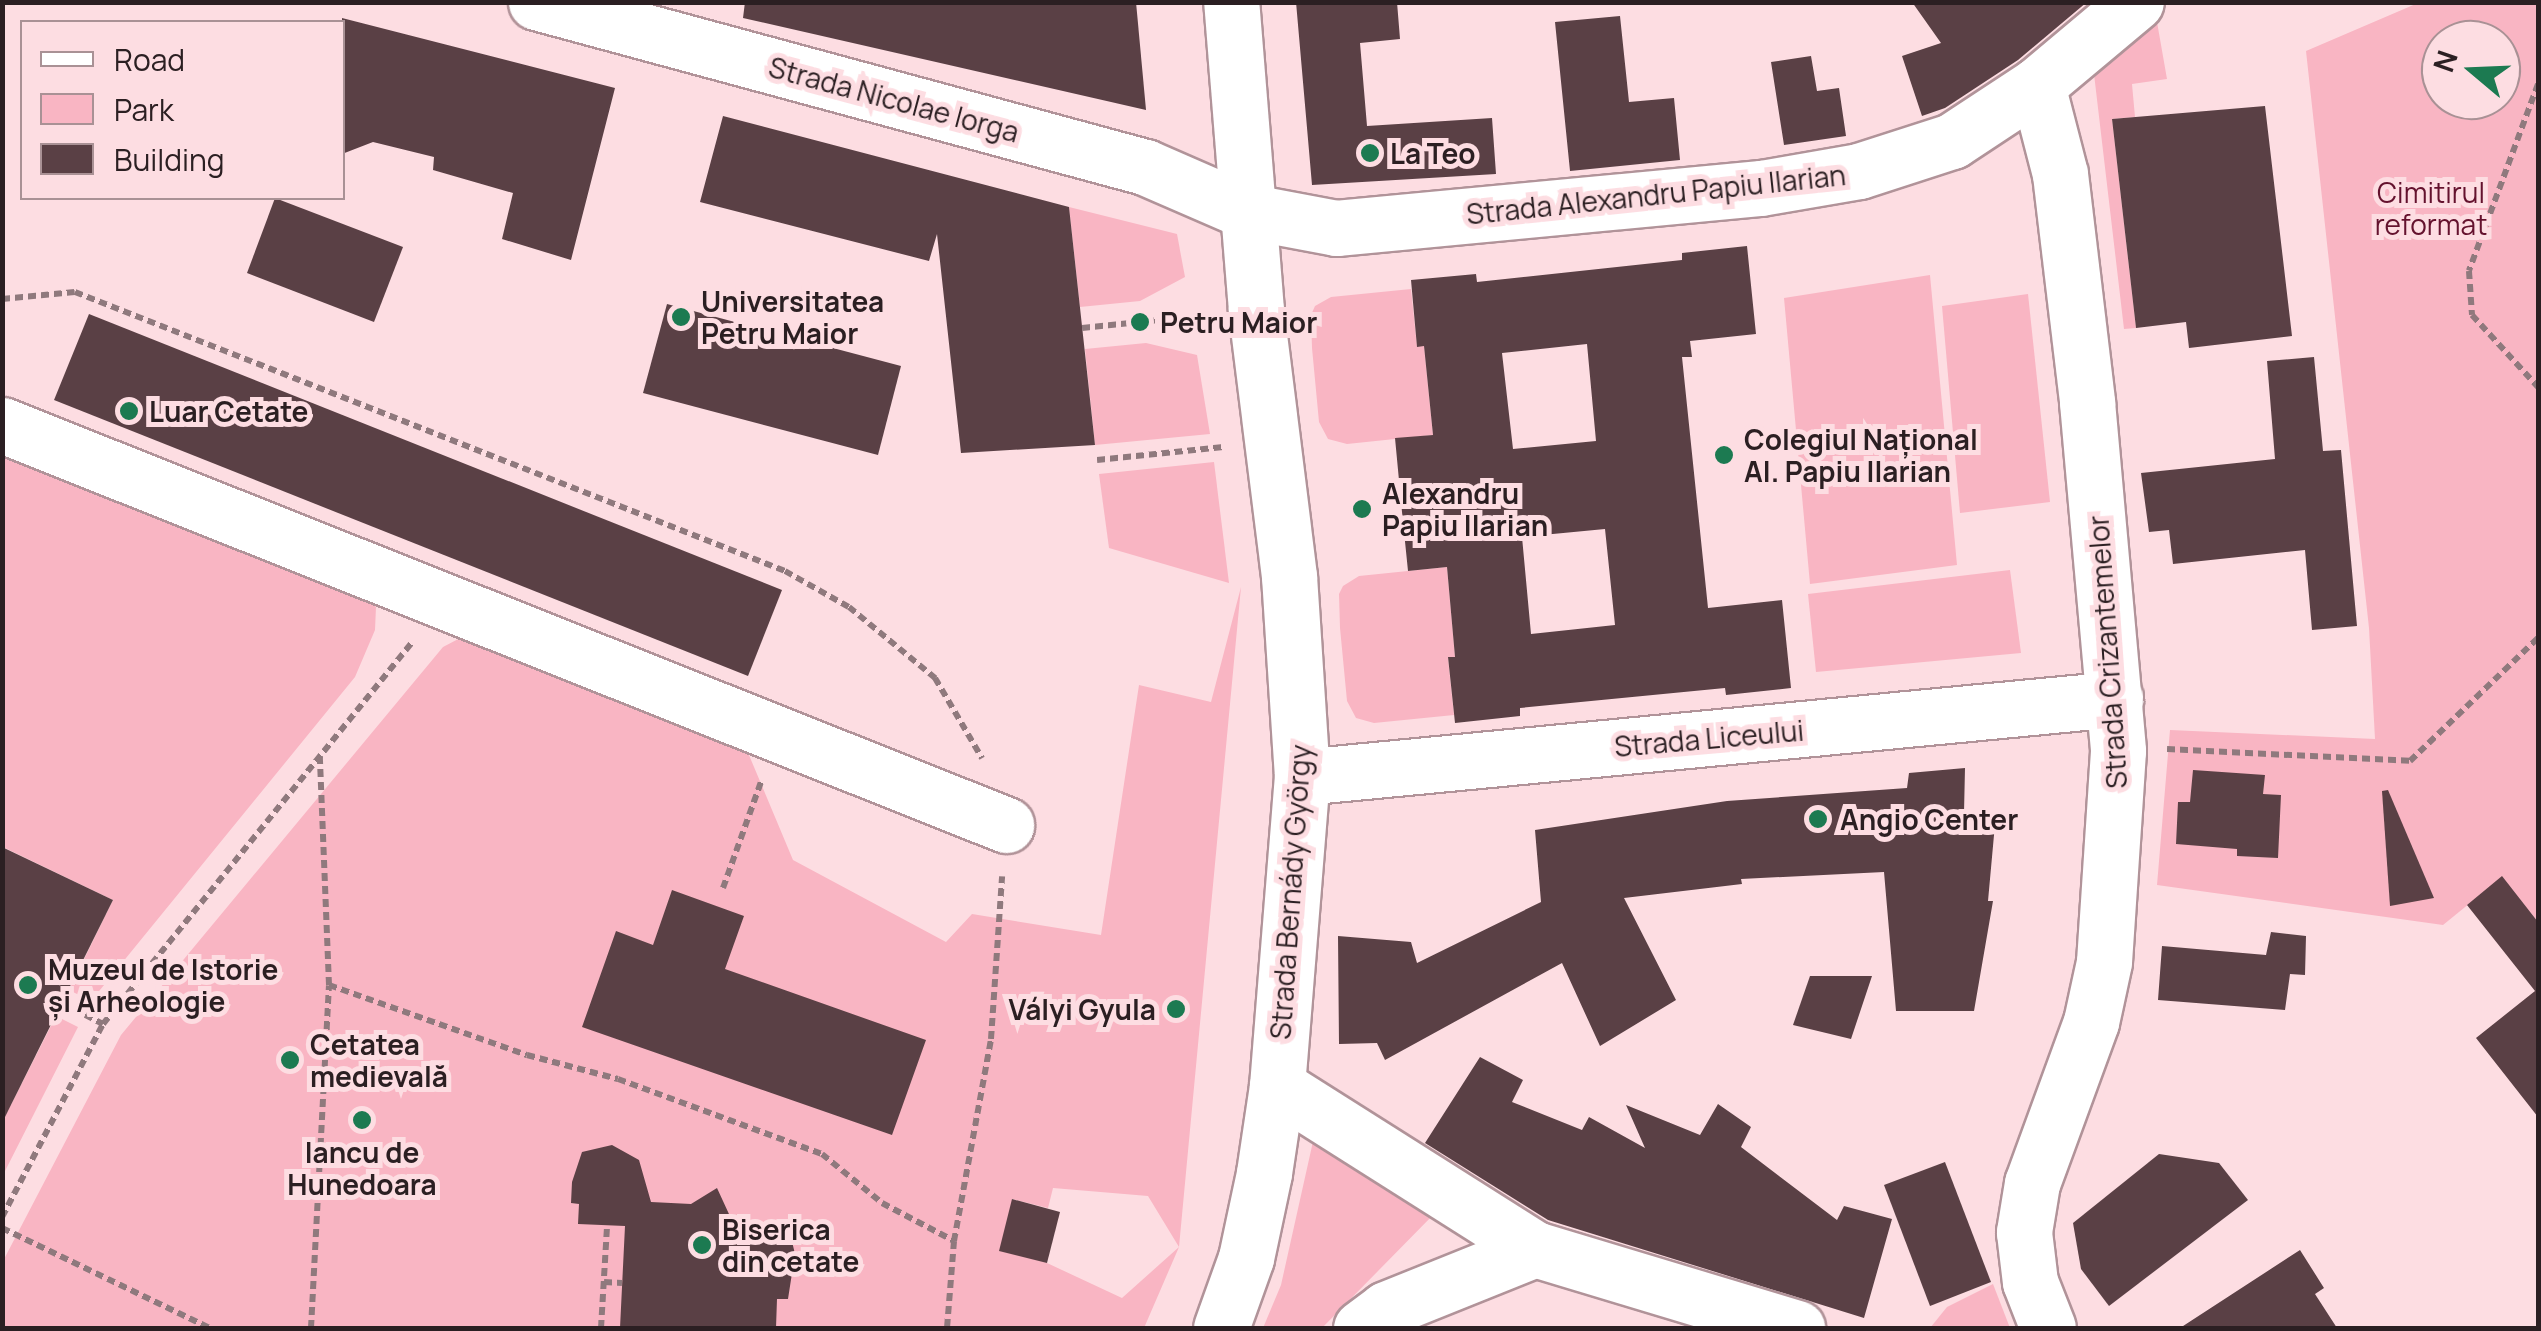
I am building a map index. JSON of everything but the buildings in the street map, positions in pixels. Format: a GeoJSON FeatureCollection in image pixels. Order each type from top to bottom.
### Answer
{"type":"FeatureCollection","features":[{"type":"Feature","properties":{"kind":"street","name":"Strada Nicolae Iorga"},"geometry":{"type":"LineString","coordinates":[[536,2],[1145,167],[1246,211]]}},
{"type":"Feature","properties":{"kind":"street","name":"Strada Bernády György"},"geometry":{"type":"LineString","coordinates":[[1221,1328],[1246,1258],[1276,1086],[1302,777],[1289,576],[1246,211],[1231,2]]}},
{"type":"Feature","properties":{"kind":"street","name":"Strada Alexandru Papiu Ilarian"},"geometry":{"type":"LineString","coordinates":[[1246,211],[1336,228],[1761,188],[1859,171],[1952,140],[2037,85],[2136,2]]}},
{"type":"Feature","properties":{"kind":"street","name":"Strada Crizantemelor"},"geometry":{"type":"LineString","coordinates":[[2037,85],[2060,174],[2087,402],[2115,699],[2116,834],[2104,962],[2091,1022],[2032,1183],[2024,1232],[2030,1282],[2048,1328]]}},
{"type":"Feature","properties":{"kind":"street"},"geometry":{"type":"LineString","coordinates":[[2,425],[1006,825]]}},
{"type":"Feature","properties":{"kind":"street","name":"Strada Liceului"},"geometry":{"type":"LineString","coordinates":[[1302,777],[2115,699]]}},
{"type":"Feature","properties":{"kind":"street"},"geometry":{"type":"LineString","coordinates":[[1276,1086],[1535,1249],[1797,1328]]}},
{"type":"Feature","properties":{"kind":"street"},"geometry":{"type":"LineString","coordinates":[[1362,1328],[1386,1309],[1535,1249]]}},
{"type":"Feature","properties":{"kind":"path"},"geometry":{"type":"LineString","coordinates":[[2538,84],[2469,271],[2472,315],[2538,387]]}},
{"type":"Feature","properties":{"kind":"path"},"geometry":{"type":"LineString","coordinates":[[2,298],[75,292],[786,571],[848,607],[934,678],[986,764],[1006,825],[991,1038],[954,1241],[947,1328]]}},
{"type":"Feature","properties":{"kind":"path"},"geometry":{"type":"LineString","coordinates":[[1082,328],[1218,314]]}},
{"type":"Feature","properties":{"kind":"path"},"geometry":{"type":"LineString","coordinates":[[1097,460],[1239,445]]}},
{"type":"Feature","properties":{"kind":"path"},"geometry":{"type":"LineString","coordinates":[[2,1217],[102,1024],[444,601]]}},
{"type":"Feature","properties":{"kind":"path"},"geometry":{"type":"LineString","coordinates":[[2151,749],[2410,761],[2538,638]]}},
{"type":"Feature","properties":{"kind":"path"},"geometry":{"type":"LineString","coordinates":[[723,888],[779,734]]}},
{"type":"Feature","properties":{"kind":"path"},"geometry":{"type":"LineString","coordinates":[[311,1328],[329,985],[320,756]]}},
{"type":"Feature","properties":{"kind":"path"},"geometry":{"type":"LineString","coordinates":[[329,985],[527,1055],[618,1079],[822,1154],[882,1203],[954,1241]]}},
{"type":"Feature","properties":{"kind":"path"},"geometry":{"type":"LineString","coordinates":[[62,1003],[102,1024]]}},
{"type":"Feature","properties":{"kind":"path"},"geometry":{"type":"LineString","coordinates":[[601,1328],[607,1226]]}},
{"type":"Feature","properties":{"kind":"path"},"geometry":{"type":"LineString","coordinates":[[2,1228],[210,1328]]}},
{"type":"Feature","properties":{"kind":"path"},"geometry":{"type":"LineString","coordinates":[[604,1282],[622,1283]]}},
{"type":"Feature","properties":{"kind":"green space","name":"Cimitirul reformat"},"geometry":{"type":"Polygon","coordinates":[[[2418,3],[2538,3],[2538,922],[2502,877],[2443,925],[2157,885],[2170,730],[2375,739],[2369,628],[2306,51],[2418,3]]]}},
{"type":"Feature","properties":{"kind":"green space"},"geometry":{"type":"Polygon","coordinates":[[[2157,22],[2167,79],[2132,84],[2135,117],[2112,119],[2136,328],[2124,329],[2094,74],[2157,22]]]}},
{"type":"Feature","properties":{"kind":"green space"},"geometry":{"type":"Polygon","coordinates":[[[1069,207],[1177,234],[1185,277],[1140,301],[1080,307],[1069,207]]]}},
{"type":"Feature","properties":{"kind":"green space"},"geometry":{"type":"Polygon","coordinates":[[[1930,275],[1957,565],[1810,584],[1784,298],[1930,275]]]}},
{"type":"Feature","properties":{"kind":"green space"},"geometry":{"type":"Polygon","coordinates":[[[1411,289],[1417,346],[1424,346],[1433,435],[1347,444],[1328,439],[1319,422],[1312,348],[1311,315],[1315,306],[1331,297],[1411,289]]]}},
{"type":"Feature","properties":{"kind":"green space"},"geometry":{"type":"Polygon","coordinates":[[[2028,294],[2050,502],[1960,513],[1942,306],[2028,294]]]}},
{"type":"Feature","properties":{"kind":"green space"},"geometry":{"type":"Polygon","coordinates":[[[1146,343],[1197,355],[1210,434],[1095,445],[1085,349],[1146,343]]]}},
{"type":"Feature","properties":{"kind":"green space"},"geometry":{"type":"Polygon","coordinates":[[[2,437],[362,586],[376,607],[375,630],[355,677],[91,1001],[69,990],[113,900],[3,847],[2,437]]]}},
{"type":"Feature","properties":{"kind":"green space"},"geometry":{"type":"Polygon","coordinates":[[[1214,462],[1229,583],[1109,548],[1099,474],[1214,462]]]}},
{"type":"Feature","properties":{"kind":"green space"},"geometry":{"type":"Polygon","coordinates":[[[1447,567],[1455,657],[1448,658],[1454,715],[1374,723],[1356,718],[1347,701],[1340,628],[1339,594],[1343,586],[1359,576],[1447,567]]]}},
{"type":"Feature","properties":{"kind":"green space"},"geometry":{"type":"Polygon","coordinates":[[[2010,570],[2021,653],[1816,672],[1808,594],[2010,570]]]}},
{"type":"Feature","properties":{"kind":"green space"},"geometry":{"type":"Polygon","coordinates":[[[1241,587],[1179,1247],[1144,1328],[3,1328],[2,1263],[121,1035],[443,647],[464,636],[741,736],[793,860],[946,942],[972,914],[1101,935],[1139,685],[1211,702],[1241,587]],[[1053,1188],[1048,1208],[1012,1199],[1047,1263],[1122,1298],[1179,1247],[1148,1196],[1053,1188]]]}},
{"type":"Feature","properties":{"kind":"green space"},"geometry":{"type":"Polygon","coordinates":[[[56,1016],[78,1027],[3,1175],[3,1102],[11,1105],[56,1016]]]}},
{"type":"Feature","properties":{"kind":"green space"},"geometry":{"type":"Polygon","coordinates":[[[1314,1137],[1435,1213],[1322,1328],[1263,1328],[1281,1285],[1314,1137]]]}},
{"type":"Feature","properties":{"kind":"green space"},"geometry":{"type":"Polygon","coordinates":[[[1993,1284],[2010,1328],[1930,1328],[1947,1307],[1993,1284]]]}},
{"type":"Feature","properties":{"kind":"place","name":"La Teo"},"geometry":{"type":"Point","coordinates":[1370,153]}},
{"type":"Feature","properties":{"kind":"place","name":"Universitatea Petru Maior"},"geometry":{"type":"Point","coordinates":[681,317]}},
{"type":"Feature","properties":{"kind":"place","name":"Petru Maior"},"geometry":{"type":"Point","coordinates":[1140,322]}},
{"type":"Feature","properties":{"kind":"place","name":"Luar Cetate"},"geometry":{"type":"Point","coordinates":[129,411]}},
{"type":"Feature","properties":{"kind":"place","name":"Colegiul Național Al. Papiu Ilarian"},"geometry":{"type":"Point","coordinates":[1724,455]}},
{"type":"Feature","properties":{"kind":"place","name":"Alexandru Papiu Ilarian"},"geometry":{"type":"Point","coordinates":[1362,509]}},
{"type":"Feature","properties":{"kind":"place","name":"Angio Center"},"geometry":{"type":"Point","coordinates":[1818,819]}},
{"type":"Feature","properties":{"kind":"place","name":"Muzeul de Istorie și Arheologie"},"geometry":{"type":"Point","coordinates":[28,985]}},
{"type":"Feature","properties":{"kind":"place","name":"Vályi Gyula"},"geometry":{"type":"Point","coordinates":[1176,1009]}},
{"type":"Feature","properties":{"kind":"place","name":"Cetatea medievală"},"geometry":{"type":"Point","coordinates":[290,1060]}},
{"type":"Feature","properties":{"kind":"place","name":"Iancu de Hunedoara"},"geometry":{"type":"Point","coordinates":[362,1120]}},
{"type":"Feature","properties":{"kind":"place","name":"Biserica din cetate"},"geometry":{"type":"Point","coordinates":[702,1245]}}]}
